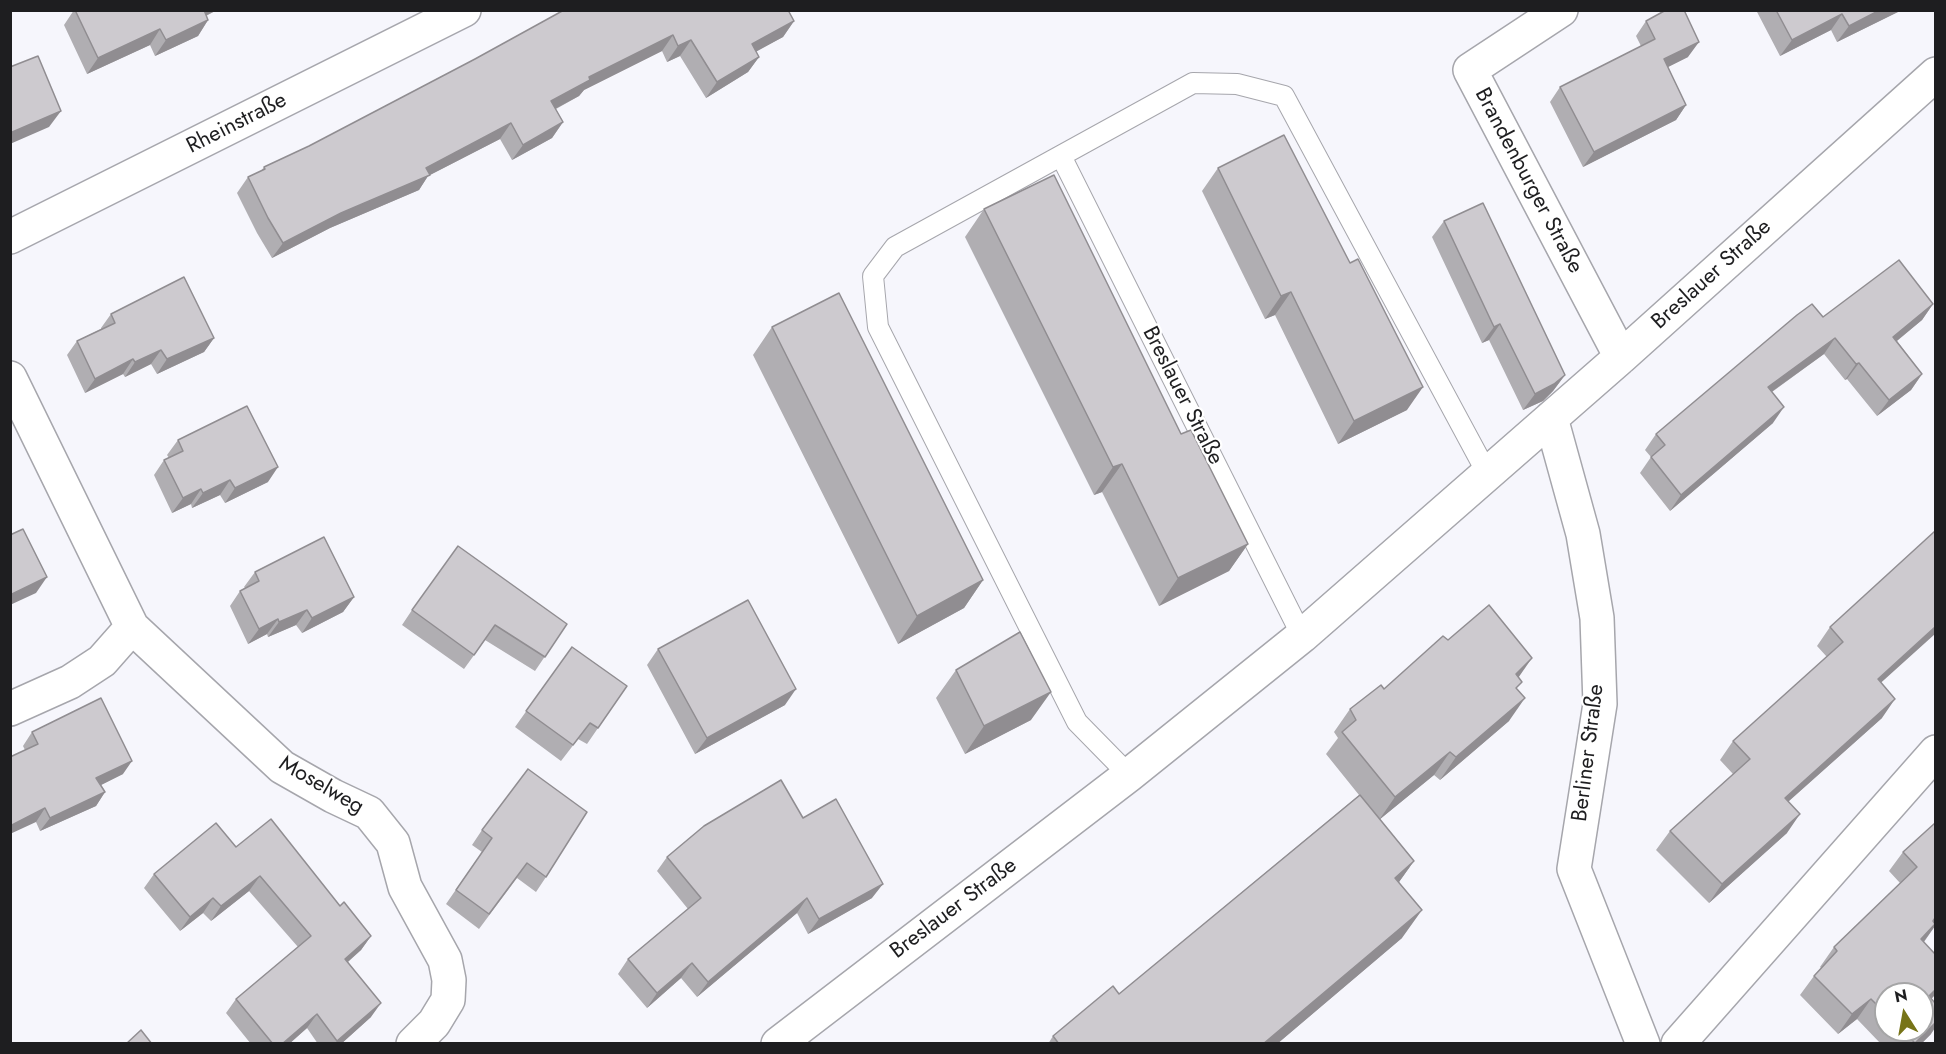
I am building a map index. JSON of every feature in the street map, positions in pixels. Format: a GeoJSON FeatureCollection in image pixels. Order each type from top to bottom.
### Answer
{"type":"FeatureCollection","features":[{"type":"Feature","properties":{"kind":"street","name":"Rheinstraße"},"geometry":{"type":"LineString","coordinates":[[10,237],[464,10]]}},
{"type":"Feature","properties":{"kind":"street","name":"Brandenburger Straße"},"geometry":{"type":"LineString","coordinates":[[1561,10],[1470,70],[1621,357]]}},
{"type":"Feature","properties":{"kind":"street","name":"Breslauer Straße"},"geometry":{"type":"LineString","coordinates":[[778,1044],[1129,775],[1302,636],[1621,357],[1935,74]]}},
{"type":"Feature","properties":{"kind":"street","name":"Moselweg"},"geometry":{"type":"LineString","coordinates":[[10,378],[132,627],[282,767],[369,813],[393,843],[405,887],[446,960],[449,980],[448,1000],[434,1023],[413,1044]]}},
{"type":"Feature","properties":{"kind":"street","name":"Berliner Straße"},"geometry":{"type":"LineString","coordinates":[[1551,418],[1582,534],[1597,618],[1600,704],[1574,869],[1643,1044]]}},
{"type":"Feature","properties":{"kind":"street"},"geometry":{"type":"LineString","coordinates":[[10,709],[70,682],[102,661],[132,627]]}},
{"type":"Feature","properties":{"kind":"street"},"geometry":{"type":"LineString","coordinates":[[1678,1044],[1935,752]]}},
{"type":"Feature","properties":{"kind":"lane"},"geometry":{"type":"LineString","coordinates":[[1129,775],[1077,722],[878,327],[873,276],[895,247],[1193,83],[1237,84],[1284,96],[1487,473]]}},
{"type":"Feature","properties":{"kind":"lane","name":"Breslauer Straße"},"geometry":{"type":"LineString","coordinates":[[1061,156],[1302,636]]}},
{"type":"Feature","properties":{"kind":"building"},"geometry":{"type":"Polygon","coordinates":[[[75,10],[204,10],[208,20],[166,40],[160,29],[98,58],[75,10]]]}},
{"type":"Feature","properties":{"kind":"building"},"geometry":{"type":"Polygon","coordinates":[[[564,10],[788,10],[794,21],[752,44],[759,57],[717,82],[691,40],[678,46],[673,35],[589,77],[590,80],[551,101],[563,122],[523,145],[511,123],[426,168],[430,175],[341,213],[283,243],[248,177],[564,10]]]}},
{"type":"Feature","properties":{"kind":"building"},"geometry":{"type":"Polygon","coordinates":[[[1666,10],[1684,10],[1699,42],[1664,59],[1686,105],[1594,152],[1560,87],[1655,39],[1646,21],[1666,10]]]}},
{"type":"Feature","properties":{"kind":"building"},"geometry":{"type":"Polygon","coordinates":[[[1776,10],[1880,10],[1849,26],[1842,14],[1792,40],[1776,10]]]}},
{"type":"Feature","properties":{"kind":"building"},"geometry":{"type":"Polygon","coordinates":[[[38,56],[61,111],[10,133],[10,67],[38,56]]]}},
{"type":"Feature","properties":{"kind":"building"},"geometry":{"type":"Polygon","coordinates":[[[1284,135],[1350,263],[1358,259],[1423,387],[1354,421],[1291,292],[1281,296],[1218,168],[1284,135]]]}},
{"type":"Feature","properties":{"kind":"building"},"geometry":{"type":"Polygon","coordinates":[[[1054,175],[1181,434],[1191,430],[1248,544],[1178,578],[1122,464],[1113,467],[984,209],[1054,175]]]}},
{"type":"Feature","properties":{"kind":"building"},"geometry":{"type":"Polygon","coordinates":[[[1483,203],[1565,375],[1535,394],[1500,324],[1494,327],[1444,221],[1483,203]]]}},
{"type":"Feature","properties":{"kind":"building"},"geometry":{"type":"Polygon","coordinates":[[[1899,260],[1933,304],[1893,337],[1922,374],[1889,400],[1835,338],[1768,387],[1784,407],[1681,495],[1651,457],[1665,445],[1656,434],[1812,304],[1823,317],[1899,260]]]}},
{"type":"Feature","properties":{"kind":"building"},"geometry":{"type":"Polygon","coordinates":[[[184,277],[214,338],[167,359],[161,350],[135,362],[133,359],[95,379],[77,341],[115,323],[111,314],[184,277]]]}},
{"type":"Feature","properties":{"kind":"building"},"geometry":{"type":"Polygon","coordinates":[[[839,293],[983,580],[917,616],[772,327],[839,293]]]}},
{"type":"Feature","properties":{"kind":"building"},"geometry":{"type":"Polygon","coordinates":[[[247,406],[278,467],[235,488],[230,480],[203,493],[201,489],[183,498],[164,460],[183,451],[178,440],[247,406]]]}},
{"type":"Feature","properties":{"kind":"building"},"geometry":{"type":"Polygon","coordinates":[[[23,529],[47,577],[10,595],[10,535],[23,529]]]}},
{"type":"Feature","properties":{"kind":"building"},"geometry":{"type":"Polygon","coordinates":[[[1935,531],[1935,627],[1878,679],[1895,699],[1785,798],[1800,814],[1722,884],[1670,831],[1750,759],[1733,741],[1843,642],[1830,627],[1935,531]]]}},
{"type":"Feature","properties":{"kind":"building"},"geometry":{"type":"Polygon","coordinates":[[[324,537],[354,597],[312,618],[307,610],[279,622],[278,619],[259,629],[240,591],[259,581],[255,572],[324,537]]]}},
{"type":"Feature","properties":{"kind":"building"},"geometry":{"type":"Polygon","coordinates":[[[458,546],[567,624],[545,657],[495,625],[474,655],[412,610],[458,546]]]}},
{"type":"Feature","properties":{"kind":"building"},"geometry":{"type":"Polygon","coordinates":[[[748,600],[796,689],[707,738],[658,649],[748,600]]]}},
{"type":"Feature","properties":{"kind":"building"},"geometry":{"type":"Polygon","coordinates":[[[1489,605],[1532,658],[1516,674],[1522,682],[1516,688],[1525,698],[1456,757],[1450,752],[1395,797],[1342,732],[1356,720],[1350,709],[1381,685],[1384,689],[1443,636],[1448,640],[1489,605]]]}},
{"type":"Feature","properties":{"kind":"building"},"geometry":{"type":"Polygon","coordinates":[[[1020,632],[1051,692],[984,726],[956,670],[1020,632]]]}},
{"type":"Feature","properties":{"kind":"building"},"geometry":{"type":"Polygon","coordinates":[[[572,647],[627,686],[598,728],[590,723],[573,745],[526,711],[572,647]]]}},
{"type":"Feature","properties":{"kind":"building"},"geometry":{"type":"Polygon","coordinates":[[[101,698],[132,761],[96,778],[105,792],[50,818],[45,808],[10,826],[10,757],[38,744],[32,732],[101,698]]]}},
{"type":"Feature","properties":{"kind":"building"},"geometry":{"type":"Polygon","coordinates":[[[528,769],[587,812],[546,877],[527,863],[489,914],[456,890],[492,838],[482,830],[528,769]]]}},
{"type":"Feature","properties":{"kind":"building"},"geometry":{"type":"Polygon","coordinates":[[[781,780],[803,818],[836,799],[883,884],[819,919],[807,898],[708,982],[692,963],[657,993],[628,959],[701,898],[667,857],[704,826],[781,780]]]}},
{"type":"Feature","properties":{"kind":"building"},"geometry":{"type":"Polygon","coordinates":[[[1360,795],[1414,861],[1395,878],[1422,910],[1263,1044],[1059,1044],[1053,1036],[1113,986],[1119,994],[1360,795]]]}},
{"type":"Feature","properties":{"kind":"building"},"geometry":{"type":"Polygon","coordinates":[[[271,819],[340,906],[344,902],[371,936],[345,959],[381,1003],[337,1041],[317,1014],[282,1044],[273,1044],[236,999],[311,936],[260,876],[221,906],[213,898],[190,917],[154,874],[216,823],[236,847],[271,819]]]}},
{"type":"Feature","properties":{"kind":"building"},"geometry":{"type":"Polygon","coordinates":[[[1935,823],[1935,918],[1933,921],[1935,924],[1921,939],[1935,954],[1935,990],[1934,982],[1874,982],[1874,1002],[1871,999],[1852,1014],[1814,976],[1837,951],[1834,947],[1917,867],[1903,852],[1935,823]]]}},
{"type":"Feature","properties":{"kind":"building"},"geometry":{"type":"Polygon","coordinates":[[[141,1030],[152,1044],[126,1044],[141,1030]]]}}]}
